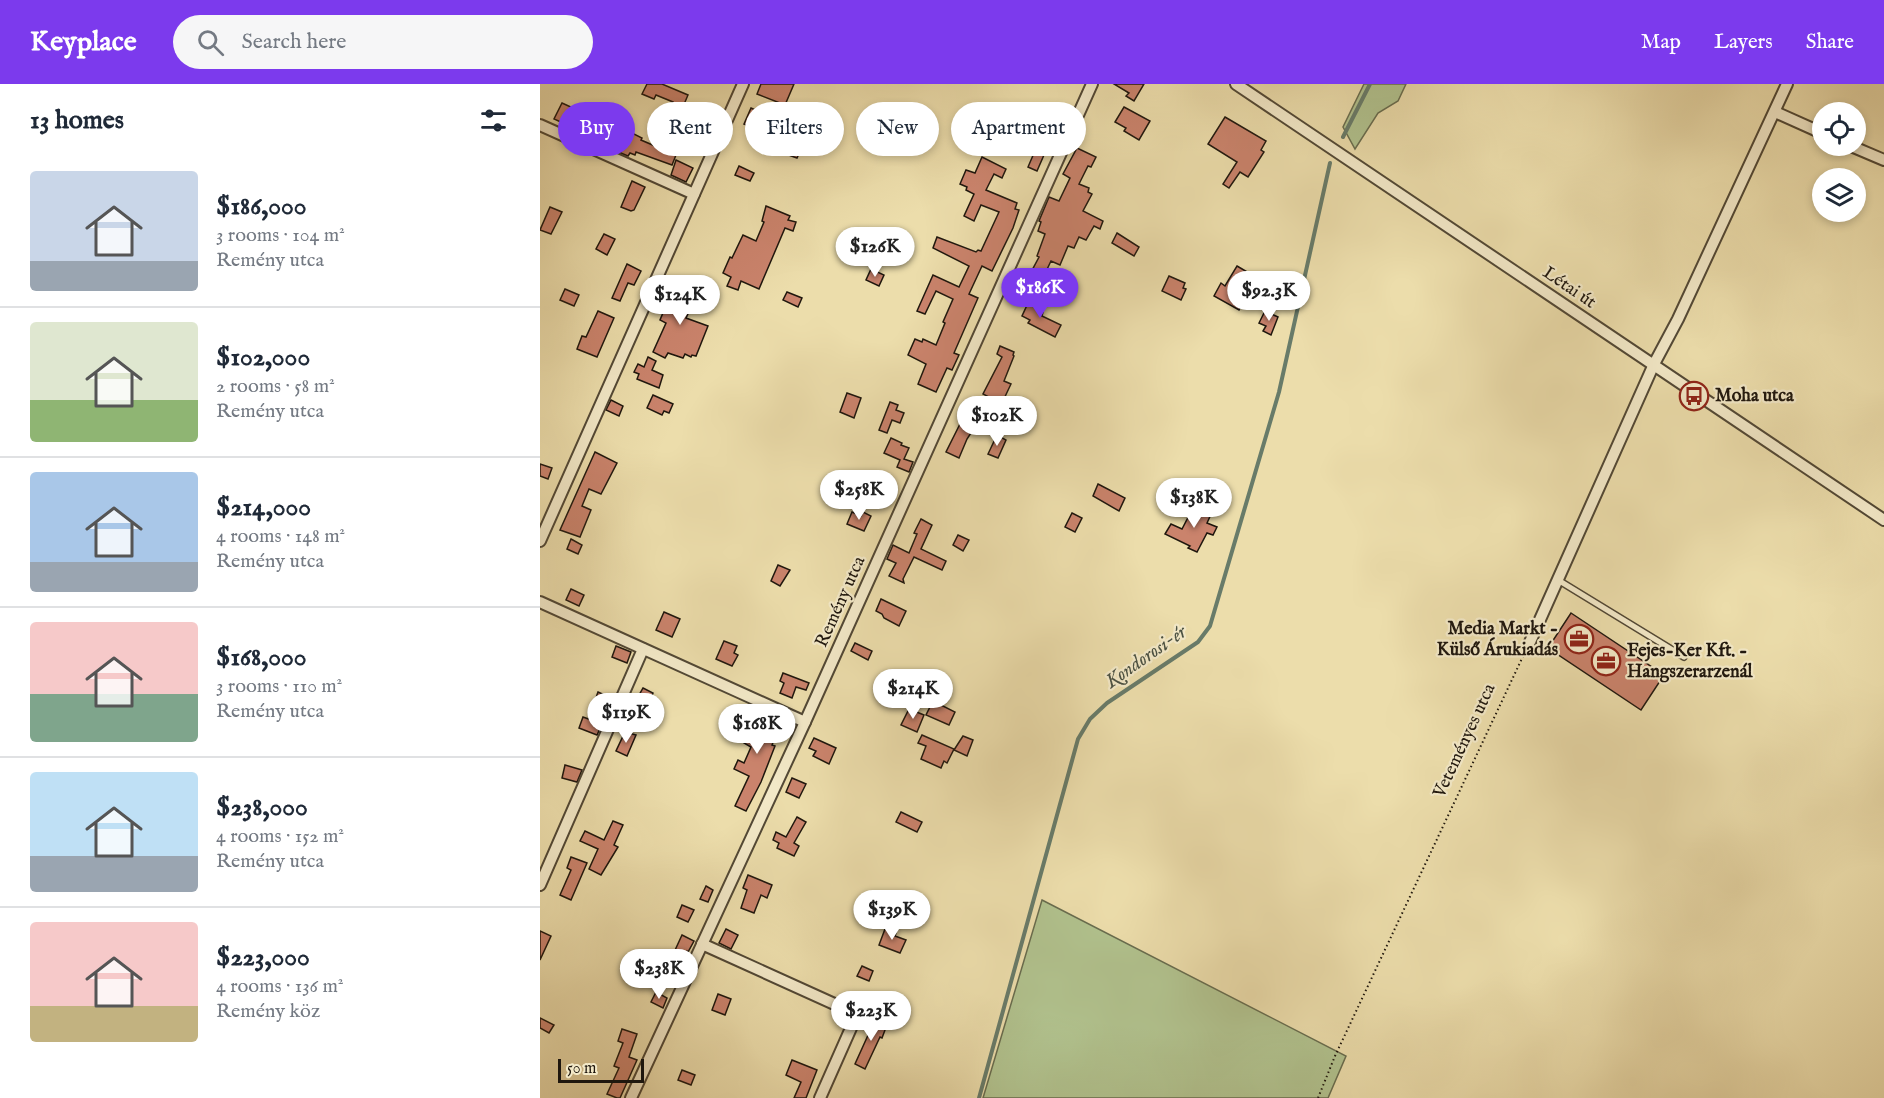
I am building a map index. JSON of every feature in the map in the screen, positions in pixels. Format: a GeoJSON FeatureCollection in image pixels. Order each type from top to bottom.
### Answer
{"type":"FeatureCollection","features":[{"type":"Feature","properties":{"kind":"street"},"geometry":{"type":"LineString","coordinates":[[540,541],[743,84]]}},
{"type":"Feature","properties":{"kind":"street","name":"Remény utca"},"geometry":{"type":"LineString","coordinates":[[631,1098],[805,722],[1092,84]]}},
{"type":"Feature","properties":{"kind":"street","name":"Létai út"},"geometry":{"type":"LineString","coordinates":[[1236,84],[1884,520]]}},
{"type":"Feature","properties":{"kind":"street"},"geometry":{"type":"LineString","coordinates":[[1530,642],[1654,364],[1678,319],[1787,84]]}},
{"type":"Feature","properties":{"kind":"street"},"geometry":{"type":"LineString","coordinates":[[1775,112],[1812,129]]}},
{"type":"Feature","properties":{"kind":"street"},"geometry":{"type":"LineString","coordinates":[[540,125],[694,194]]}},
{"type":"Feature","properties":{"kind":"street"},"geometry":{"type":"LineString","coordinates":[[1866,152],[1884,160]]}},
{"type":"Feature","properties":{"kind":"street"},"geometry":{"type":"LineString","coordinates":[[540,602],[805,722]]}},
{"type":"Feature","properties":{"kind":"street"},"geometry":{"type":"LineString","coordinates":[[540,885],[643,649]]}},
{"type":"Feature","properties":{"kind":"street"},"geometry":{"type":"LineString","coordinates":[[702,944],[852,1011],[855,1019],[820,1098]]}},
{"type":"Feature","properties":{"kind":"lane"},"geometry":{"type":"LineString","coordinates":[[1557,580],[1684,657]]}},
{"type":"Feature","properties":{"kind":"path","name":"Veteményes utca"},"geometry":{"type":"LineString","coordinates":[[1318,1098],[1340,1046],[1530,642]]}},
{"type":"Feature","properties":{"kind":"green space"},"geometry":{"type":"Polygon","coordinates":[[[1364,84],[1406,84],[1398,101],[1378,113],[1355,149],[1343,127],[1364,84]]]}},
{"type":"Feature","properties":{"kind":"green space"},"geometry":{"type":"Polygon","coordinates":[[[1042,900],[1346,1056],[1328,1098],[983,1098],[1042,900]]]}},
{"type":"Feature","properties":{"kind":"building"},"geometry":{"type":"Polygon","coordinates":[[[647,84],[662,84],[688,95],[685,102],[673,102],[656,95],[654,99],[642,94],[647,84]]]}},
{"type":"Feature","properties":{"kind":"building"},"geometry":{"type":"Polygon","coordinates":[[[761,84],[794,84],[786,102],[777,102],[757,94],[761,84]]]}},
{"type":"Feature","properties":{"kind":"building"},"geometry":{"type":"Polygon","coordinates":[[[1114,84],[1144,84],[1134,101],[1126,96],[1129,93],[1114,84]]]}},
{"type":"Feature","properties":{"kind":"building"},"geometry":{"type":"Polygon","coordinates":[[[1124,107],[1150,121],[1139,140],[1115,122],[1124,107]]]}},
{"type":"Feature","properties":{"kind":"building"},"geometry":{"type":"Polygon","coordinates":[[[1225,117],[1266,141],[1261,150],[1264,152],[1248,177],[1240,172],[1229,188],[1223,184],[1237,162],[1208,144],[1225,117]]]}},
{"type":"Feature","properties":{"kind":"building"},"geometry":{"type":"Polygon","coordinates":[[[635,134],[647,143],[647,156],[636,152],[635,155],[635,134]]]}},
{"type":"Feature","properties":{"kind":"building"},"geometry":{"type":"Polygon","coordinates":[[[1086,152],[1096,157],[1091,167],[1088,166],[1079,184],[1089,188],[1088,192],[1092,194],[1083,211],[1103,221],[1100,229],[1094,226],[1086,240],[1079,237],[1074,248],[1068,246],[1060,265],[1051,261],[1041,282],[1029,276],[1039,257],[1037,256],[1045,234],[1038,231],[1041,222],[1039,221],[1049,197],[1059,201],[1070,178],[1063,174],[1073,156],[1086,156],[1086,152]]]}},
{"type":"Feature","properties":{"kind":"building"},"geometry":{"type":"Polygon","coordinates":[[[647,156],[676,156],[672,165],[647,156]]]}},
{"type":"Feature","properties":{"kind":"building"},"geometry":{"type":"Polygon","coordinates":[[[1033,156],[1044,156],[1037,171],[1028,167],[1033,156]]]}},
{"type":"Feature","properties":{"kind":"building"},"geometry":{"type":"Polygon","coordinates":[[[982,157],[1006,169],[1002,178],[994,174],[986,190],[1017,203],[1015,209],[1019,210],[992,271],[982,266],[969,294],[978,298],[954,353],[959,355],[952,370],[947,368],[936,392],[918,384],[926,364],[908,355],[915,339],[922,342],[923,339],[936,345],[953,299],[936,291],[925,314],[917,311],[933,275],[959,287],[969,266],[933,248],[937,237],[976,252],[981,251],[999,212],[981,205],[974,221],[964,216],[974,194],[960,184],[966,170],[975,173],[982,157]]]}},
{"type":"Feature","properties":{"kind":"building"},"geometry":{"type":"Polygon","coordinates":[[[676,160],[693,168],[686,182],[671,175],[676,160]]]}},
{"type":"Feature","properties":{"kind":"building"},"geometry":{"type":"Polygon","coordinates":[[[739,166],[754,173],[750,181],[735,175],[739,166]]]}},
{"type":"Feature","properties":{"kind":"building"},"geometry":{"type":"Polygon","coordinates":[[[632,181],[645,187],[634,210],[631,211],[621,207],[632,181]]]}},
{"type":"Feature","properties":{"kind":"building"},"geometry":{"type":"Polygon","coordinates":[[[766,206],[790,216],[788,220],[796,222],[793,231],[785,228],[759,289],[741,281],[738,290],[727,286],[731,277],[723,273],[730,257],[732,258],[743,235],[756,241],[764,222],[762,221],[766,206]]]}},
{"type":"Feature","properties":{"kind":"building"},"geometry":{"type":"Polygon","coordinates":[[[550,207],[562,212],[551,234],[540,230],[550,207]]]}},
{"type":"Feature","properties":{"kind":"building"},"geometry":{"type":"Polygon","coordinates":[[[1117,233],[1139,247],[1134,256],[1112,243],[1117,233]]]}},
{"type":"Feature","properties":{"kind":"building"},"geometry":{"type":"Polygon","coordinates":[[[604,234],[615,239],[607,255],[596,249],[604,234]]]}},
{"type":"Feature","properties":{"kind":"building"},"geometry":{"type":"Polygon","coordinates":[[[627,264],[641,271],[634,285],[628,283],[620,301],[612,298],[627,264]]]}},
{"type":"Feature","properties":{"kind":"building"},"geometry":{"type":"Polygon","coordinates":[[[1237,266],[1249,273],[1239,289],[1247,293],[1239,310],[1214,296],[1221,283],[1225,286],[1237,266]]]}},
{"type":"Feature","properties":{"kind":"building"},"geometry":{"type":"Polygon","coordinates":[[[871,269],[884,275],[879,286],[866,280],[871,269]]]}},
{"type":"Feature","properties":{"kind":"building"},"geometry":{"type":"Polygon","coordinates":[[[1169,276],[1185,283],[1183,288],[1186,289],[1181,300],[1162,291],[1169,276]]]}},
{"type":"Feature","properties":{"kind":"building"},"geometry":{"type":"Polygon","coordinates":[[[676,282],[697,295],[686,318],[708,326],[696,356],[691,357],[685,354],[683,358],[668,353],[665,358],[653,352],[666,323],[660,320],[676,282]]]}},
{"type":"Feature","properties":{"kind":"building"},"geometry":{"type":"Polygon","coordinates":[[[565,289],[579,295],[574,306],[560,300],[565,289]]]}},
{"type":"Feature","properties":{"kind":"building"},"geometry":{"type":"Polygon","coordinates":[[[787,292],[802,298],[798,307],[783,300],[787,292]]]}},
{"type":"Feature","properties":{"kind":"building"},"geometry":{"type":"Polygon","coordinates":[[[1029,301],[1044,308],[1042,316],[1061,325],[1055,337],[1028,323],[1030,320],[1022,316],[1029,301]]]}},
{"type":"Feature","properties":{"kind":"building"},"geometry":{"type":"Polygon","coordinates":[[[598,311],[614,318],[597,357],[577,349],[582,336],[586,337],[598,311]]]}},
{"type":"Feature","properties":{"kind":"building"},"geometry":{"type":"Polygon","coordinates":[[[1265,311],[1278,317],[1271,335],[1263,331],[1266,326],[1259,323],[1265,311]]]}},
{"type":"Feature","properties":{"kind":"building"},"geometry":{"type":"Polygon","coordinates":[[[1000,346],[1014,352],[1014,356],[1004,381],[1011,384],[1002,403],[998,401],[995,406],[987,402],[989,397],[983,394],[1002,357],[997,354],[1000,346]]]}},
{"type":"Feature","properties":{"kind":"building"},"geometry":{"type":"Polygon","coordinates":[[[648,357],[656,361],[652,370],[663,375],[659,388],[637,379],[639,374],[634,372],[638,364],[644,367],[648,357]]]}},
{"type":"Feature","properties":{"kind":"building"},"geometry":{"type":"Polygon","coordinates":[[[847,393],[861,398],[854,418],[840,412],[847,393]]]}},
{"type":"Feature","properties":{"kind":"building"},"geometry":{"type":"Polygon","coordinates":[[[653,395],[673,404],[669,413],[664,411],[662,415],[647,408],[653,395]]]}},
{"type":"Feature","properties":{"kind":"building"},"geometry":{"type":"Polygon","coordinates":[[[611,400],[623,406],[619,416],[606,410],[611,400]]]}},
{"type":"Feature","properties":{"kind":"building"},"geometry":{"type":"Polygon","coordinates":[[[890,402],[898,405],[896,410],[904,413],[900,423],[892,420],[887,433],[879,430],[890,402]]]}},
{"type":"Feature","properties":{"kind":"building"},"geometry":{"type":"Polygon","coordinates":[[[963,418],[976,425],[959,458],[946,452],[963,418]]]}},
{"type":"Feature","properties":{"kind":"building"},"geometry":{"type":"Polygon","coordinates":[[[997,435],[1006,440],[998,458],[988,454],[997,435]]]}},
{"type":"Feature","properties":{"kind":"building"},"geometry":{"type":"Polygon","coordinates":[[[891,438],[909,448],[904,459],[913,462],[909,472],[897,467],[900,460],[884,453],[891,438]]]}},
{"type":"Feature","properties":{"kind":"building"},"geometry":{"type":"Polygon","coordinates":[[[595,452],[617,463],[601,494],[589,489],[582,506],[591,510],[580,537],[560,530],[595,452]]]}},
{"type":"Feature","properties":{"kind":"building"},"geometry":{"type":"Polygon","coordinates":[[[540,464],[552,468],[548,479],[540,476],[540,464]]]}},
{"type":"Feature","properties":{"kind":"building"},"geometry":{"type":"Polygon","coordinates":[[[1098,484],[1125,498],[1119,511],[1093,496],[1098,484]]]}},
{"type":"Feature","properties":{"kind":"building"},"geometry":{"type":"Polygon","coordinates":[[[1195,504],[1212,512],[1207,523],[1217,527],[1213,535],[1207,533],[1197,552],[1165,534],[1171,524],[1182,529],[1195,504]]]}},
{"type":"Feature","properties":{"kind":"building"},"geometry":{"type":"Polygon","coordinates":[[[852,512],[861,516],[863,512],[871,516],[864,531],[847,524],[852,512]]]}},
{"type":"Feature","properties":{"kind":"building"},"geometry":{"type":"Polygon","coordinates":[[[1072,513],[1082,518],[1075,532],[1065,527],[1072,513]]]}},
{"type":"Feature","properties":{"kind":"building"},"geometry":{"type":"Polygon","coordinates":[[[921,519],[932,525],[921,549],[946,561],[942,570],[914,557],[903,579],[904,583],[889,576],[896,563],[887,559],[893,545],[909,553],[917,534],[914,533],[921,519]]]}},
{"type":"Feature","properties":{"kind":"building"},"geometry":{"type":"Polygon","coordinates":[[[958,535],[969,540],[963,551],[953,545],[958,535]]]}},
{"type":"Feature","properties":{"kind":"building"},"geometry":{"type":"Polygon","coordinates":[[[571,539],[582,545],[578,554],[567,549],[571,539]]]}},
{"type":"Feature","properties":{"kind":"building"},"geometry":{"type":"Polygon","coordinates":[[[778,565],[790,570],[780,586],[771,581],[778,565]]]}},
{"type":"Feature","properties":{"kind":"building"},"geometry":{"type":"Polygon","coordinates":[[[571,589],[584,595],[579,606],[566,600],[571,589]]]}},
{"type":"Feature","properties":{"kind":"building"},"geometry":{"type":"Polygon","coordinates":[[[881,599],[906,611],[899,626],[876,611],[881,599]]]}},
{"type":"Feature","properties":{"kind":"building"},"geometry":{"type":"Polygon","coordinates":[[[664,612],[680,619],[672,637],[656,630],[664,612]]]}},
{"type":"Feature","properties":{"kind":"building","name":"Fejes-Ker Kft. - Hangszerarzenál"},"geometry":{"type":"Polygon","coordinates":[[[1571,613],[1664,675],[1641,710],[1548,648],[1571,613]]]}},
{"type":"Feature","properties":{"kind":"building"},"geometry":{"type":"Polygon","coordinates":[[[724,641],[737,646],[734,653],[738,655],[732,666],[716,659],[724,641]]]}},
{"type":"Feature","properties":{"kind":"building"},"geometry":{"type":"Polygon","coordinates":[[[855,643],[872,651],[868,660],[851,651],[855,643]]]}},
{"type":"Feature","properties":{"kind":"building"},"geometry":{"type":"Polygon","coordinates":[[[616,646],[631,652],[627,663],[612,657],[616,646]]]}},
{"type":"Feature","properties":{"kind":"building"},"geometry":{"type":"Polygon","coordinates":[[[783,673],[809,683],[806,690],[796,687],[792,698],[780,693],[784,683],[780,681],[783,673]]]}},
{"type":"Feature","properties":{"kind":"building"},"geometry":{"type":"Polygon","coordinates":[[[643,688],[653,693],[649,702],[638,697],[643,688]]]}},
{"type":"Feature","properties":{"kind":"building"},"geometry":{"type":"Polygon","coordinates":[[[598,692],[611,698],[606,708],[594,703],[598,692]]]}},
{"type":"Feature","properties":{"kind":"building"},"geometry":{"type":"Polygon","coordinates":[[[933,701],[955,712],[949,725],[926,715],[933,701]]]}},
{"type":"Feature","properties":{"kind":"building"},"geometry":{"type":"Polygon","coordinates":[[[909,709],[924,715],[917,732],[901,725],[909,709]]]}},
{"type":"Feature","properties":{"kind":"building"},"geometry":{"type":"Polygon","coordinates":[[[764,712],[782,720],[761,782],[746,811],[735,806],[749,776],[734,769],[738,760],[744,763],[751,747],[744,743],[749,732],[742,730],[746,720],[759,724],[764,712]]]}},
{"type":"Feature","properties":{"kind":"building"},"geometry":{"type":"Polygon","coordinates":[[[583,717],[602,724],[597,735],[579,728],[583,717]]]}},
{"type":"Feature","properties":{"kind":"building"},"geometry":{"type":"Polygon","coordinates":[[[625,732],[636,735],[627,756],[616,751],[625,732]]]}},
{"type":"Feature","properties":{"kind":"building"},"geometry":{"type":"Polygon","coordinates":[[[922,735],[954,749],[947,763],[944,761],[941,768],[921,759],[926,746],[918,743],[922,735]]]}},
{"type":"Feature","properties":{"kind":"building"},"geometry":{"type":"Polygon","coordinates":[[[963,736],[973,740],[967,756],[954,750],[963,736]]]}},
{"type":"Feature","properties":{"kind":"building"},"geometry":{"type":"Polygon","coordinates":[[[814,738],[836,748],[829,764],[813,756],[816,751],[809,748],[814,738]]]}},
{"type":"Feature","properties":{"kind":"building"},"geometry":{"type":"Polygon","coordinates":[[[565,765],[582,770],[577,782],[562,778],[565,765]]]}},
{"type":"Feature","properties":{"kind":"building"},"geometry":{"type":"Polygon","coordinates":[[[792,778],[806,784],[799,798],[786,792],[792,778]]]}},
{"type":"Feature","properties":{"kind":"building"},"geometry":{"type":"Polygon","coordinates":[[[901,812],[922,822],[917,832],[896,822],[901,812]]]}},
{"type":"Feature","properties":{"kind":"building"},"geometry":{"type":"Polygon","coordinates":[[[797,817],[806,822],[794,843],[799,846],[794,856],[777,848],[779,843],[773,840],[776,832],[786,837],[797,817]]]}},
{"type":"Feature","properties":{"kind":"building"},"geometry":{"type":"Polygon","coordinates":[[[613,821],[623,825],[614,845],[618,847],[601,875],[589,869],[598,849],[580,841],[585,831],[604,840],[613,821]]]}},
{"type":"Feature","properties":{"kind":"building"},"geometry":{"type":"Polygon","coordinates":[[[571,857],[587,863],[571,900],[560,895],[571,870],[567,868],[571,857]]]}},
{"type":"Feature","properties":{"kind":"building"},"geometry":{"type":"Polygon","coordinates":[[[748,875],[772,885],[767,898],[761,895],[754,913],[741,908],[747,890],[743,888],[748,875]]]}},
{"type":"Feature","properties":{"kind":"building"},"geometry":{"type":"Polygon","coordinates":[[[706,886],[713,890],[708,902],[700,899],[706,886]]]}},
{"type":"Feature","properties":{"kind":"building"},"geometry":{"type":"Polygon","coordinates":[[[682,905],[694,910],[688,922],[677,917],[682,905]]]}},
{"type":"Feature","properties":{"kind":"building"},"geometry":{"type":"Polygon","coordinates":[[[726,929],[738,935],[731,949],[719,943],[726,929]]]}},
{"type":"Feature","properties":{"kind":"building"},"geometry":{"type":"Polygon","coordinates":[[[885,929],[906,940],[900,953],[879,945],[885,929]]]}},
{"type":"Feature","properties":{"kind":"building"},"geometry":{"type":"Polygon","coordinates":[[[540,931],[551,936],[540,960],[540,931]]]}},
{"type":"Feature","properties":{"kind":"building"},"geometry":{"type":"Polygon","coordinates":[[[682,935],[694,941],[687,951],[677,979],[657,972],[662,958],[670,961],[682,935]]]}},
{"type":"Feature","properties":{"kind":"building"},"geometry":{"type":"Polygon","coordinates":[[[862,966],[873,971],[869,981],[857,976],[862,966]]]}},
{"type":"Feature","properties":{"kind":"building"},"geometry":{"type":"Polygon","coordinates":[[[656,992],[667,998],[663,1008],[651,1002],[656,992]]]}},
{"type":"Feature","properties":{"kind":"building"},"geometry":{"type":"Polygon","coordinates":[[[718,994],[731,999],[725,1015],[712,1010],[718,994]]]}},
{"type":"Feature","properties":{"kind":"building"},"geometry":{"type":"Polygon","coordinates":[[[874,1017],[888,1022],[865,1069],[855,1064],[874,1017]]]}},
{"type":"Feature","properties":{"kind":"building"},"geometry":{"type":"Polygon","coordinates":[[[540,1018],[554,1025],[549,1033],[540,1028],[540,1018]]]}},
{"type":"Feature","properties":{"kind":"building"},"geometry":{"type":"Polygon","coordinates":[[[622,1029],[637,1034],[629,1057],[637,1060],[620,1098],[617,1098],[607,1094],[619,1068],[614,1066],[623,1043],[618,1041],[622,1029]]]}},
{"type":"Feature","properties":{"kind":"building"},"geometry":{"type":"Polygon","coordinates":[[[792,1060],[817,1070],[806,1098],[794,1098],[801,1082],[786,1075],[792,1060]]]}},
{"type":"Feature","properties":{"kind":"building"},"geometry":{"type":"Polygon","coordinates":[[[682,1070],[695,1075],[691,1085],[678,1080],[682,1070]]]}},
{"type":"Feature","properties":{"kind":"waterway","name":"Kondorosi-ér"},"geometry":{"type":"LineString","coordinates":[[1343,137],[1370,84]]}},
{"type":"Feature","properties":{"kind":"waterway","name":"Kondorosi-ér"},"geometry":{"type":"LineString","coordinates":[[979,1098],[1078,739],[1090,719],[1107,703],[1198,642],[1210,626],[1279,392],[1330,163]]}},
{"type":"Feature","properties":{"kind":"place","name":"Moha utca"},"geometry":{"type":"Point","coordinates":[1694,396]}},
{"type":"Feature","properties":{"kind":"place","name":"Media Markt - Külső Árukiadás"},"geometry":{"type":"Point","coordinates":[1579,639]}},
{"type":"Feature","properties":{"kind":"place","name":"Fejes-Ker Kft. - Hangszerarzenál"},"geometry":{"type":"Point","coordinates":[1606,661]}}]}
